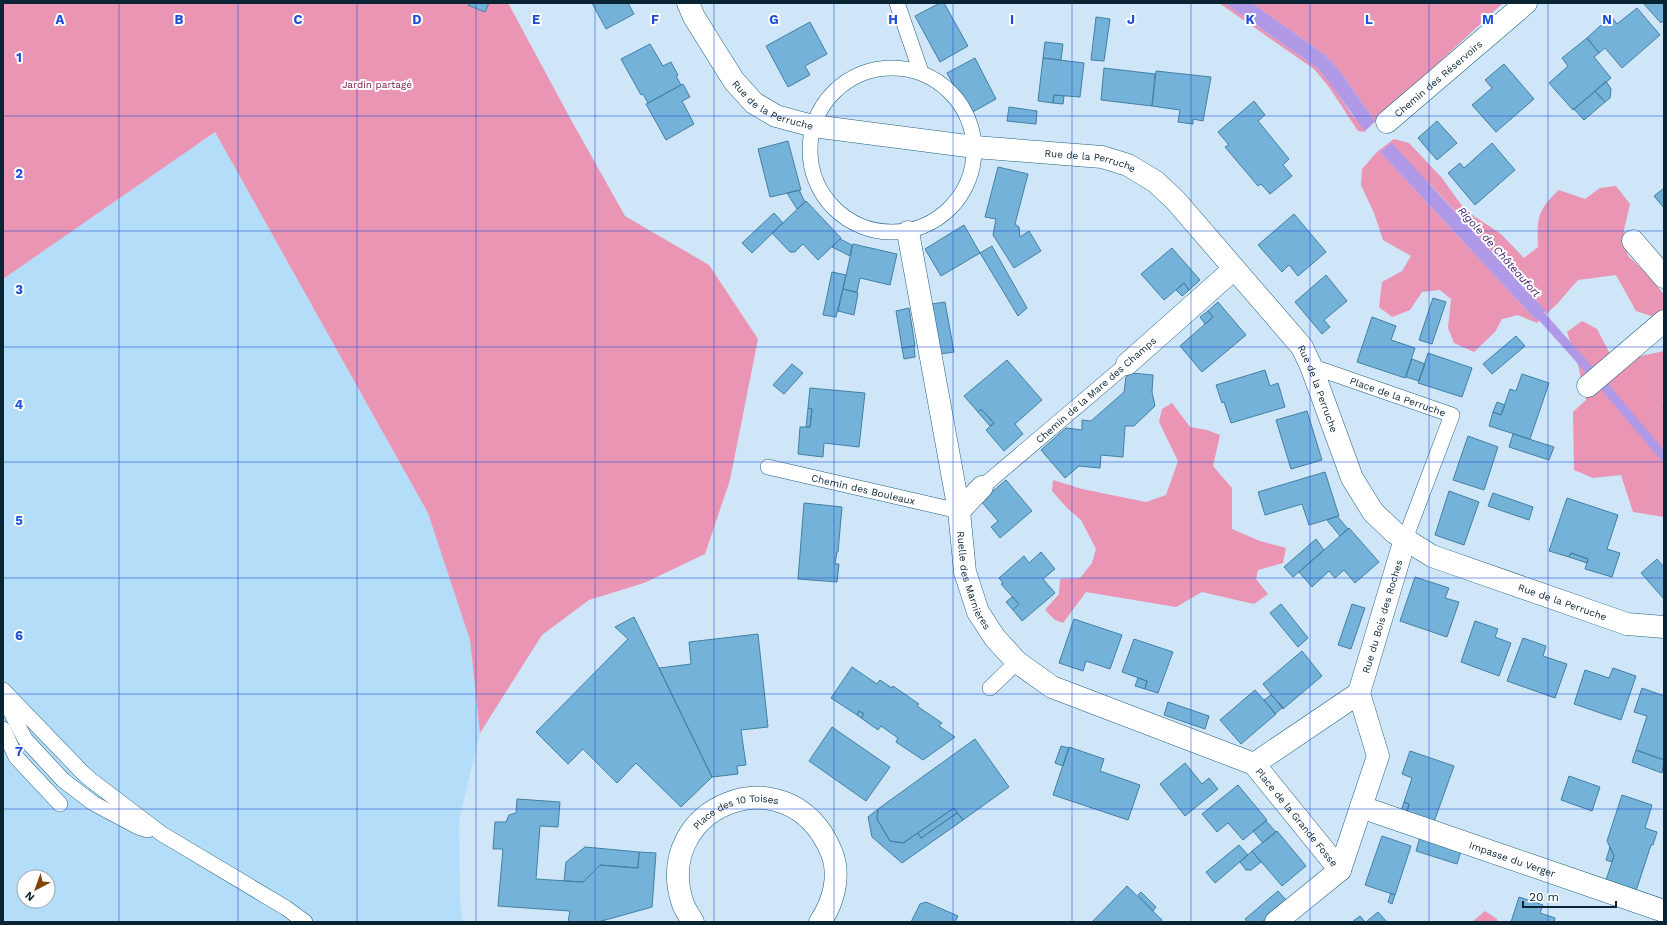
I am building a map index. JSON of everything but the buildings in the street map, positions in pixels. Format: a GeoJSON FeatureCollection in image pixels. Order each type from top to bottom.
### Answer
{"type":"FeatureCollection","features":[{"type":"Feature","properties":{"kind":"street","name":"Rue de la Perruche"},"geometry":{"type":"LineString","coordinates":[[688,3],[694,17],[734,81],[754,104],[776,116],[813,126],[975,147],[1102,157],[1128,166],[1156,182],[1166,191],[1302,347],[1311,366],[1352,478],[1373,512],[1396,532],[1432,556],[1628,624],[1664,627]]}},
{"type":"Feature","properties":{"kind":"street","name":"Chemin des Réservoirs"},"geometry":{"type":"LineString","coordinates":[[1387,122],[1526,3]]}},
{"type":"Feature","properties":{"kind":"street","name":"Ruelle des Marnières"},"geometry":{"type":"LineString","coordinates":[[908,232],[959,511],[965,572],[978,612],[995,638],[1017,662],[1052,687],[1254,764]]}},
{"type":"Feature","properties":{"kind":"street"},"geometry":{"type":"LineString","coordinates":[[1633,241],[1664,277]]}},
{"type":"Feature","properties":{"kind":"street","name":"Chemin de la Mare des Champs"},"geometry":{"type":"LineString","coordinates":[[1127,364],[1234,269]]}},
{"type":"Feature","properties":{"kind":"street"},"geometry":{"type":"LineString","coordinates":[[1588,386],[1664,321]]}},
{"type":"Feature","properties":{"kind":"street","name":"Chemin de la Mare des Champs"},"geometry":{"type":"LineString","coordinates":[[959,511],[982,487]]}},
{"type":"Feature","properties":{"kind":"street","name":"Rue du Bois des Roches"},"geometry":{"type":"LineString","coordinates":[[1359,693],[1405,538]]}},
{"type":"Feature","properties":{"kind":"street","name":"Place de la Grande Fosse"},"geometry":{"type":"LineString","coordinates":[[1359,693],[1378,756],[1340,870],[1254,764],[1359,693]]}},
{"type":"Feature","properties":{"kind":"street","name":"Place des 10 Toises"},"geometry":{"type":"LineString","coordinates":[[693,922],[683,904],[678,879],[681,853],[692,830],[710,812],[734,800],[759,797],[785,802],[807,815],[824,835],[834,859],[836,885],[828,911],[820,922]]}},
{"type":"Feature","properties":{"kind":"street","name":"Impasse du Verger"},"geometry":{"type":"LineString","coordinates":[[1361,807],[1664,911]]}},
{"type":"Feature","properties":{"kind":"street"},"geometry":{"type":"LineString","coordinates":[[1276,922],[1340,870]]}},
{"type":"Feature","properties":{"kind":"lane"},"geometry":{"type":"LineString","coordinates":[[897,3],[921,72]]}},
{"type":"Feature","properties":{"kind":"lane"},"geometry":{"type":"LineString","coordinates":[[883,68],[902,68],[921,72],[942,84],[959,102],[970,123],[975,147],[973,170],[964,192],[949,211],[930,224],[908,232],[884,233],[860,227],[835,210],[823,196],[812,174],[809,150],[813,126],[821,108],[832,93],[847,80],[864,72],[883,68]]}},
{"type":"Feature","properties":{"kind":"lane","name":"Chemin de la Mare des Champs"},"geometry":{"type":"LineString","coordinates":[[982,487],[1127,364]]}},
{"type":"Feature","properties":{"kind":"lane","name":"Place de la Perruche"},"geometry":{"type":"LineString","coordinates":[[1311,366],[1452,416],[1405,538]]}},
{"type":"Feature","properties":{"kind":"lane","name":"Chemin des Bouleaux"},"geometry":{"type":"LineString","coordinates":[[768,467],[959,511]]}},
{"type":"Feature","properties":{"kind":"lane"},"geometry":{"type":"LineString","coordinates":[[990,688],[1017,662]]}},
{"type":"Feature","properties":{"kind":"lane"},"geometry":{"type":"LineString","coordinates":[[3,690],[83,773],[162,834],[286,908],[305,922]]}},
{"type":"Feature","properties":{"kind":"lane"},"geometry":{"type":"LineString","coordinates":[[3,697],[25,739],[63,780],[93,803],[138,827],[162,834]]}},
{"type":"Feature","properties":{"kind":"lane"},"geometry":{"type":"LineString","coordinates":[[3,729],[16,757],[60,804]]}},
{"type":"Feature","properties":{"kind":"shaded area"},"geometry":{"type":"Polygon","coordinates":[[[1225,3],[1252,3],[1325,55],[1339,70],[1375,121],[1365,131],[1330,83],[1317,68],[1225,3]]]}},
{"type":"Feature","properties":{"kind":"shaded area"},"geometry":{"type":"Polygon","coordinates":[[[215,132],[428,513],[470,640],[480,733],[459,820],[460,900],[462,922],[3,922],[3,279],[215,132]]]}},
{"type":"Feature","properties":{"kind":"shaded area"},"geometry":{"type":"Polygon","coordinates":[[[1392,143],[1546,311],[1536,320],[1380,152],[1392,143]]]}},
{"type":"Feature","properties":{"kind":"green space","name":"Jardin partagé"},"geometry":{"type":"Polygon","coordinates":[[[3,3],[508,3],[625,216],[709,265],[758,339],[730,480],[705,554],[644,583],[589,600],[542,635],[480,733],[470,640],[428,513],[215,132],[3,279],[3,3]]]}},
{"type":"Feature","properties":{"kind":"green space"},"geometry":{"type":"Polygon","coordinates":[[[1219,3],[1225,3],[1317,68],[1330,82],[1354,118],[1375,121],[1339,70],[1325,55],[1252,3],[1503,3],[1364,132],[1358,131],[1329,87],[1314,69],[1219,3]]]}},
{"type":"Feature","properties":{"kind":"green space"},"geometry":{"type":"Polygon","coordinates":[[[1394,139],[1409,143],[1442,178],[1465,210],[1501,234],[1524,258],[1538,247],[1538,222],[1542,209],[1559,190],[1585,199],[1600,188],[1616,186],[1630,204],[1624,230],[1628,256],[1651,277],[1664,295],[1664,327],[1651,316],[1636,311],[1616,275],[1578,280],[1557,304],[1537,323],[1518,315],[1502,319],[1495,332],[1474,352],[1454,343],[1448,328],[1451,299],[1440,290],[1422,292],[1410,310],[1392,317],[1379,307],[1382,282],[1402,271],[1411,256],[1383,240],[1374,213],[1361,185],[1362,169],[1378,151],[1394,139]],[[1385,148],[1380,152],[1536,320],[1546,312],[1531,294],[1430,184],[1385,148]]]}},
{"type":"Feature","properties":{"kind":"green space"},"geometry":{"type":"Polygon","coordinates":[[[1582,321],[1597,329],[1609,352],[1632,358],[1664,351],[1664,398],[1662,400],[1664,403],[1664,517],[1633,512],[1621,475],[1593,478],[1574,470],[1573,412],[1586,400],[1578,365],[1567,332],[1582,321]]]}},
{"type":"Feature","properties":{"kind":"green space"},"geometry":{"type":"Polygon","coordinates":[[[1172,403],[1190,427],[1207,430],[1220,435],[1213,466],[1232,488],[1232,529],[1260,541],[1286,548],[1283,563],[1258,570],[1256,579],[1268,594],[1254,604],[1202,592],[1176,607],[1086,592],[1063,623],[1055,620],[1045,610],[1059,594],[1060,579],[1080,578],[1092,563],[1096,549],[1081,520],[1067,508],[1052,491],[1053,480],[1082,489],[1146,502],[1166,495],[1178,461],[1159,422],[1162,409],[1172,403]]]}},
{"type":"Feature","properties":{"kind":"green space"},"geometry":{"type":"Polygon","coordinates":[[[1485,911],[1497,919],[1497,922],[1472,922],[1485,911]]]}},
{"type":"Feature","properties":{"kind":"waterway","name":"Rigole de Châteaufort"},"geometry":{"type":"LineString","coordinates":[[1534,308],[1594,375]]}},
{"type":"Feature","properties":{"kind":"waterway","name":"Rigole de Châteaufort"},"geometry":{"type":"LineString","coordinates":[[1600,381],[1664,457]]}}]}
